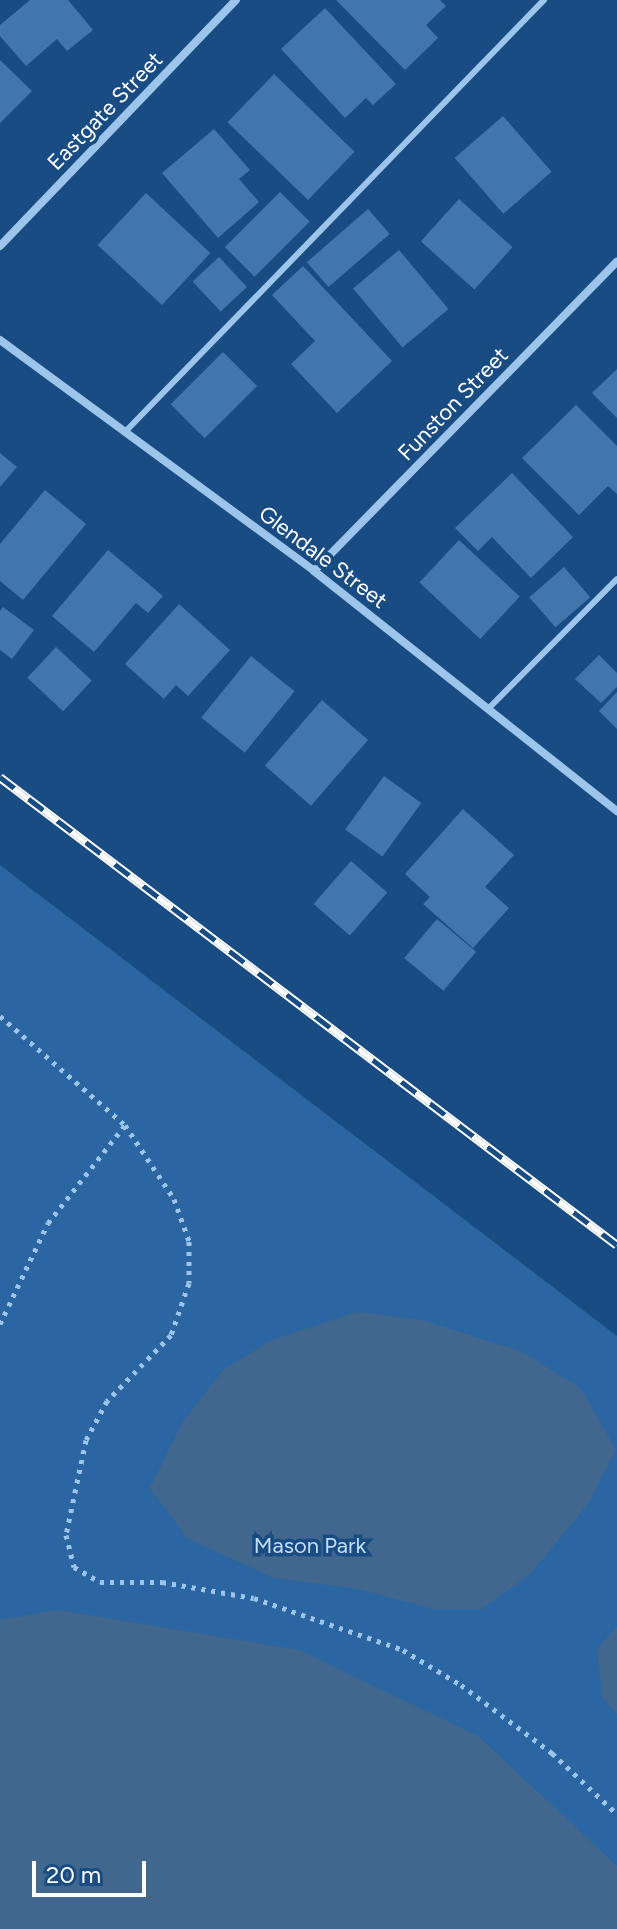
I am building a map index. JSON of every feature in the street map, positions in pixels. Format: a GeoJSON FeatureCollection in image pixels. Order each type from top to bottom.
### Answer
{"type":"FeatureCollection","features":[{"type":"Feature","properties":{"kind":"street","name":"Eastgate Street"},"geometry":{"type":"LineString","coordinates":[[0,246],[236,0]]}},
{"type":"Feature","properties":{"kind":"street","name":"Funston Street"},"geometry":{"type":"LineString","coordinates":[[314,571],[617,262]]}},
{"type":"Feature","properties":{"kind":"street","name":"Glendale Street"},"geometry":{"type":"LineString","coordinates":[[0,340],[314,571],[617,811]]}},
{"type":"Feature","properties":{"kind":"lane"},"geometry":{"type":"LineString","coordinates":[[125,432],[544,0]]}},
{"type":"Feature","properties":{"kind":"lane"},"geometry":{"type":"LineString","coordinates":[[488,709],[617,579]]}},
{"type":"Feature","properties":{"kind":"path"},"geometry":{"type":"LineString","coordinates":[[0,1016],[125,1125],[174,1199],[189,1241],[189,1283],[171,1335],[107,1401],[86,1440],[66,1535],[74,1567],[100,1582],[162,1582],[254,1598],[403,1650],[461,1685],[552,1753],[617,1814]]}},
{"type":"Feature","properties":{"kind":"path"},"geometry":{"type":"LineString","coordinates":[[0,1324],[48,1223],[125,1125]]}},
{"type":"Feature","properties":{"kind":"green space","name":"Mason Park"},"geometry":{"type":"Polygon","coordinates":[[[0,865],[617,1336],[617,1929],[0,1929],[0,865]]]}},
{"type":"Feature","properties":{"kind":"shaded area"},"geometry":{"type":"Polygon","coordinates":[[[357,1312],[422,1320],[523,1352],[581,1389],[616,1450],[588,1504],[531,1573],[482,1609],[433,1609],[359,1589],[274,1578],[187,1538],[150,1488],[182,1423],[223,1370],[272,1340],[357,1312]]]}},
{"type":"Feature","properties":{"kind":"shaded area"},"geometry":{"type":"Polygon","coordinates":[[[59,1610],[299,1650],[478,1736],[617,1866],[617,1929],[0,1929],[0,1620],[59,1610]]]}},
{"type":"Feature","properties":{"kind":"shaded area"},"geometry":{"type":"Polygon","coordinates":[[[617,1626],[617,1714],[603,1699],[597,1649],[617,1626]]]}},
{"type":"Feature","properties":{"kind":"building"},"geometry":{"type":"Polygon","coordinates":[[[30,0],[68,0],[93,30],[67,51],[57,39],[26,66],[0,36],[0,25],[30,0]]]}},
{"type":"Feature","properties":{"kind":"building"},"geometry":{"type":"Polygon","coordinates":[[[336,0],[440,0],[446,6],[426,25],[438,38],[405,70],[336,0]]]}},
{"type":"Feature","properties":{"kind":"building"},"geometry":{"type":"Polygon","coordinates":[[[325,8],[396,84],[373,105],[366,98],[345,118],[281,49],[325,8]]]}},
{"type":"Feature","properties":{"kind":"building"},"geometry":{"type":"Polygon","coordinates":[[[0,60],[32,91],[0,123],[0,60]]]}},
{"type":"Feature","properties":{"kind":"building"},"geometry":{"type":"Polygon","coordinates":[[[274,74],[355,152],[308,200],[227,122],[274,74]]]}},
{"type":"Feature","properties":{"kind":"building"},"geometry":{"type":"Polygon","coordinates":[[[503,116],[552,172],[503,214],[455,158],[503,116]]]}},
{"type":"Feature","properties":{"kind":"building"},"geometry":{"type":"Polygon","coordinates":[[[214,129],[250,170],[239,179],[259,202],[218,238],[162,173],[214,129]]]}},
{"type":"Feature","properties":{"kind":"building"},"geometry":{"type":"Polygon","coordinates":[[[280,192],[310,222],[255,277],[225,247],[280,192]]]}},
{"type":"Feature","properties":{"kind":"building"},"geometry":{"type":"Polygon","coordinates":[[[146,193],[210,253],[162,305],[98,245],[146,193]]]}},
{"type":"Feature","properties":{"kind":"building"},"geometry":{"type":"Polygon","coordinates":[[[459,199],[513,247],[474,290],[421,241],[459,199]]]}},
{"type":"Feature","properties":{"kind":"building"},"geometry":{"type":"Polygon","coordinates":[[[368,209],[390,234],[329,287],[307,262],[368,209]]]}},
{"type":"Feature","properties":{"kind":"building"},"geometry":{"type":"Polygon","coordinates":[[[399,250],[448,309],[403,348],[353,289],[399,250]]]}},
{"type":"Feature","properties":{"kind":"building"},"geometry":{"type":"Polygon","coordinates":[[[219,257],[247,287],[221,312],[193,282],[219,257]]]}},
{"type":"Feature","properties":{"kind":"building"},"geometry":{"type":"Polygon","coordinates":[[[303,266],[392,361],[337,413],[291,364],[315,341],[272,295],[303,266]]]}},
{"type":"Feature","properties":{"kind":"building"},"geometry":{"type":"Polygon","coordinates":[[[223,352],[257,386],[205,438],[171,404],[223,352]]]}},
{"type":"Feature","properties":{"kind":"building"},"geometry":{"type":"Polygon","coordinates":[[[617,369],[617,418],[592,393],[617,369]]]}},
{"type":"Feature","properties":{"kind":"building"},"geometry":{"type":"Polygon","coordinates":[[[576,405],[617,446],[617,494],[608,486],[579,515],[522,458],[576,405]]]}},
{"type":"Feature","properties":{"kind":"building"},"geometry":{"type":"Polygon","coordinates":[[[0,453],[17,467],[0,487],[0,453]]]}},
{"type":"Feature","properties":{"kind":"building"},"geometry":{"type":"Polygon","coordinates":[[[512,473],[573,537],[531,578],[492,537],[478,551],[455,528],[512,473]]]}},
{"type":"Feature","properties":{"kind":"building"},"geometry":{"type":"Polygon","coordinates":[[[45,490],[86,524],[23,600],[0,581],[0,544],[45,490]]]}},
{"type":"Feature","properties":{"kind":"building"},"geometry":{"type":"Polygon","coordinates":[[[459,540],[520,597],[480,639],[419,582],[459,540]]]}},
{"type":"Feature","properties":{"kind":"building"},"geometry":{"type":"Polygon","coordinates":[[[108,550],[163,596],[148,613],[136,603],[94,652],[52,616],[108,550]]]}},
{"type":"Feature","properties":{"kind":"building"},"geometry":{"type":"Polygon","coordinates":[[[564,567],[590,597],[556,627],[529,597],[564,567]]]}},
{"type":"Feature","properties":{"kind":"building"},"geometry":{"type":"Polygon","coordinates":[[[179,604],[230,650],[188,696],[176,685],[164,699],[125,664],[179,604]]]}},
{"type":"Feature","properties":{"kind":"building"},"geometry":{"type":"Polygon","coordinates":[[[3,607],[34,630],[12,659],[0,650],[0,611],[3,607]]]}},
{"type":"Feature","properties":{"kind":"building"},"geometry":{"type":"Polygon","coordinates":[[[56,647],[92,680],[63,711],[27,678],[56,647]]]}},
{"type":"Feature","properties":{"kind":"building"},"geometry":{"type":"Polygon","coordinates":[[[599,655],[617,673],[617,687],[601,703],[575,679],[599,655]]]}},
{"type":"Feature","properties":{"kind":"building"},"geometry":{"type":"Polygon","coordinates":[[[251,656],[295,691],[245,753],[201,717],[251,656]]]}},
{"type":"Feature","properties":{"kind":"building"},"geometry":{"type":"Polygon","coordinates":[[[617,692],[617,729],[599,711],[617,692]]]}},
{"type":"Feature","properties":{"kind":"building"},"geometry":{"type":"Polygon","coordinates":[[[322,700],[368,740],[311,806],[265,766],[322,700]]]}},
{"type":"Feature","properties":{"kind":"building"},"geometry":{"type":"Polygon","coordinates":[[[384,776],[421,803],[382,856],[345,829],[384,776]]]}},
{"type":"Feature","properties":{"kind":"building"},"geometry":{"type":"Polygon","coordinates":[[[463,809],[514,855],[485,887],[509,908],[473,948],[423,904],[430,897],[405,874],[463,809]]]}},
{"type":"Feature","properties":{"kind":"building"},"geometry":{"type":"Polygon","coordinates":[[[351,861],[387,892],[350,936],[314,904],[351,861]]]}},
{"type":"Feature","properties":{"kind":"building"},"geometry":{"type":"Polygon","coordinates":[[[437,919],[476,952],[443,991],[404,958],[437,919]]]}},
{"type":"Feature","properties":{"kind":"railway"},"geometry":{"type":"LineString","coordinates":[[0,777],[617,1245]]}}]}
